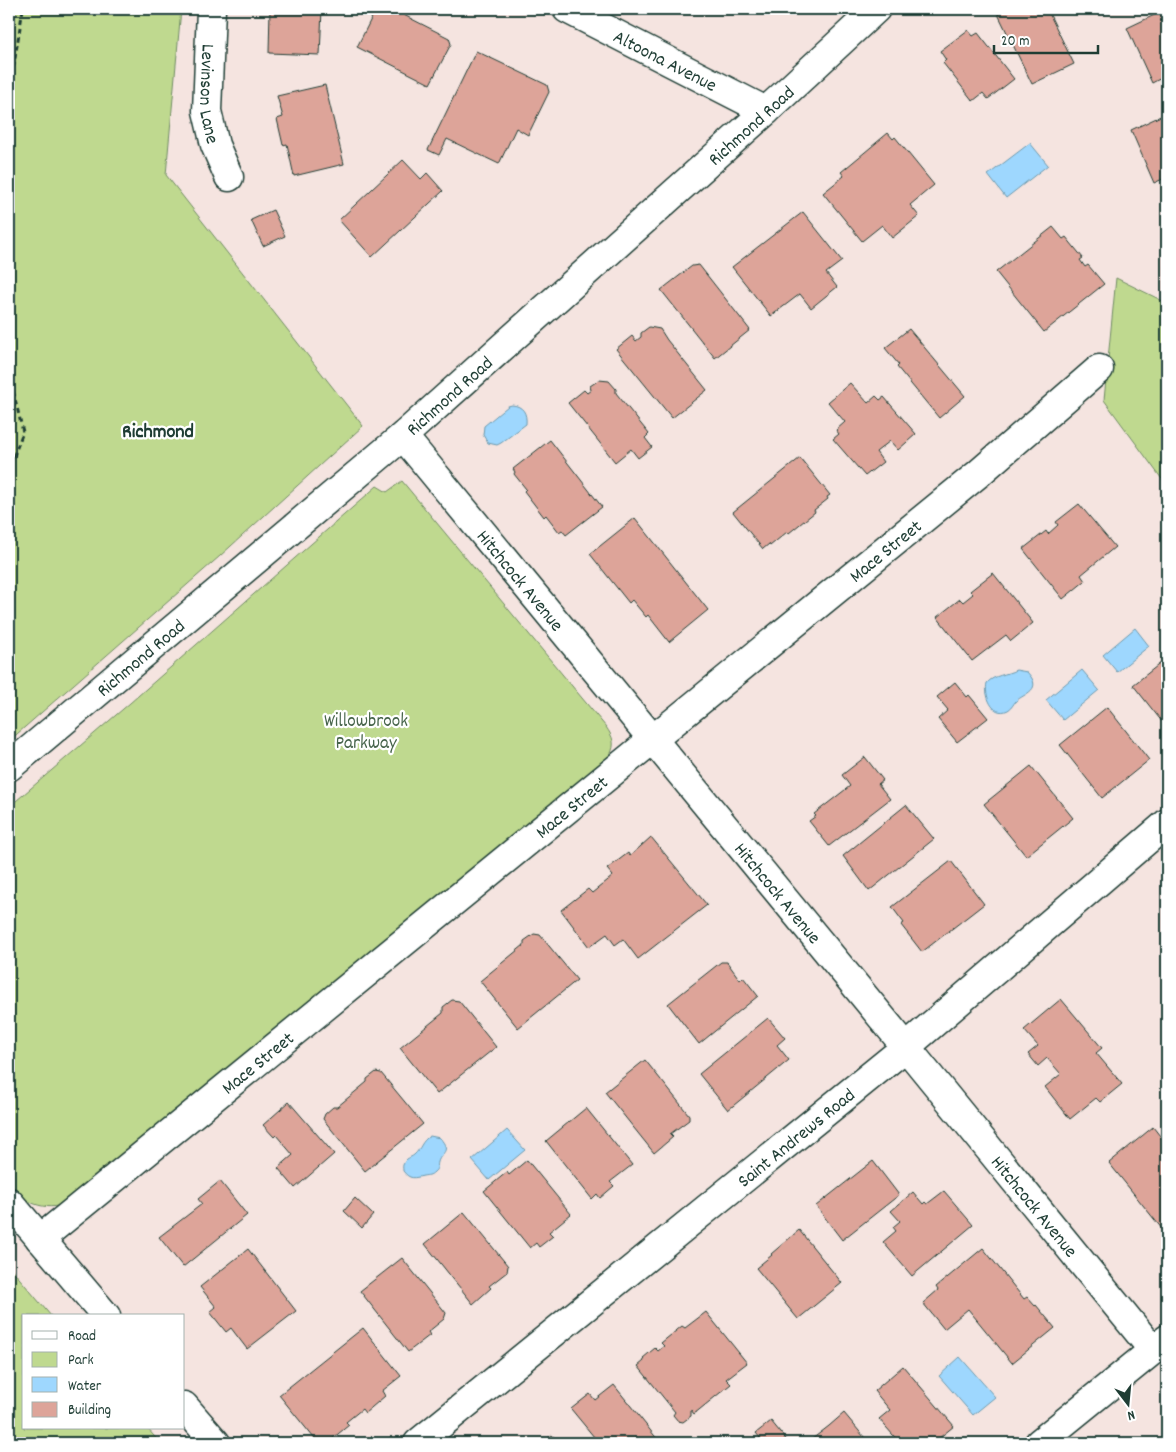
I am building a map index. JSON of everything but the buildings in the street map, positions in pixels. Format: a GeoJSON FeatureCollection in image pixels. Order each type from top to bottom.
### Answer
{"type":"FeatureCollection","features":[{"type":"Feature","properties":{"kind":"street","name":"Levinson Lane"},"geometry":{"type":"LineString","coordinates":[[211,9],[207,111],[215,145],[229,177]]}},
{"type":"Feature","properties":{"kind":"street","name":"Altoona Avenue"},"geometry":{"type":"LineString","coordinates":[[567,9],[766,111]]}},
{"type":"Feature","properties":{"kind":"street","name":"Richmond Road"},"geometry":{"type":"LineString","coordinates":[[9,767],[403,436],[766,111],[876,9]]}},
{"type":"Feature","properties":{"kind":"street","name":"Mace Street"},"geometry":{"type":"LineString","coordinates":[[40,1239],[971,480],[1099,369]]}},
{"type":"Feature","properties":{"kind":"street","name":"Hitchcock Avenue"},"geometry":{"type":"LineString","coordinates":[[403,436],[906,1047],[1160,1344]]}},
{"type":"Feature","properties":{"kind":"street","name":"Saint Andrews Road"},"geometry":{"type":"LineString","coordinates":[[418,1443],[906,1047],[1167,823]]}},
{"type":"Feature","properties":{"kind":"street"},"geometry":{"type":"LineString","coordinates":[[9,1202],[104,1314]]}},
{"type":"Feature","properties":{"kind":"street"},"geometry":{"type":"LineString","coordinates":[[1039,1443],[1160,1344]]}},
{"type":"Feature","properties":{"kind":"street"},"geometry":{"type":"LineString","coordinates":[[185,1407],[216,1443]]}},
{"type":"Feature","properties":{"kind":"path"},"geometry":{"type":"LineString","coordinates":[[9,94],[23,9]]}},
{"type":"Feature","properties":{"kind":"path"},"geometry":{"type":"LineString","coordinates":[[9,374],[23,432],[9,468]]}},
{"type":"Feature","properties":{"kind":"green space"},"geometry":{"type":"Polygon","coordinates":[[[9,9],[181,9],[166,175],[363,426],[220,556],[9,741],[9,9]]]}},
{"type":"Feature","properties":{"kind":"green space"},"geometry":{"type":"Polygon","coordinates":[[[1116,278],[1167,303],[1167,486],[1104,400],[1116,278]]]}},
{"type":"Feature","properties":{"kind":"green space","name":"Willowbrook Parkway"},"geometry":{"type":"Polygon","coordinates":[[[402,481],[606,727],[613,741],[610,755],[68,1204],[50,1207],[28,1201],[9,1184],[9,807],[377,486],[387,492],[402,481]]]}},
{"type":"Feature","properties":{"kind":"green space"},"geometry":{"type":"Polygon","coordinates":[[[9,1266],[49,1314],[22,1314],[22,1430],[149,1430],[160,1443],[9,1443],[9,1266]]]}},
{"type":"Feature","properties":{"kind":"water"},"geometry":{"type":"Polygon","coordinates":[[[1030,143],[1048,165],[1006,198],[988,175],[1030,143]]]}},
{"type":"Feature","properties":{"kind":"water"},"geometry":{"type":"Polygon","coordinates":[[[512,405],[524,411],[526,424],[497,445],[488,443],[483,435],[484,426],[508,406],[512,405]]]}},
{"type":"Feature","properties":{"kind":"water"},"geometry":{"type":"Polygon","coordinates":[[[1135,628],[1149,646],[1117,672],[1103,655],[1135,628]]]}},
{"type":"Feature","properties":{"kind":"water"},"geometry":{"type":"Polygon","coordinates":[[[1016,670],[1027,672],[1034,683],[1033,687],[1009,709],[1002,712],[998,711],[990,704],[986,688],[987,683],[990,680],[1016,670]]]}},
{"type":"Feature","properties":{"kind":"water"},"geometry":{"type":"Polygon","coordinates":[[[1082,670],[1099,690],[1063,720],[1046,700],[1082,670]]]}},
{"type":"Feature","properties":{"kind":"water"},"geometry":{"type":"Polygon","coordinates":[[[507,1130],[525,1150],[489,1180],[472,1160],[507,1130]]]}},
{"type":"Feature","properties":{"kind":"water"},"geometry":{"type":"Polygon","coordinates":[[[430,1136],[440,1138],[445,1146],[445,1152],[439,1159],[437,1169],[430,1175],[410,1177],[403,1171],[403,1164],[416,1153],[430,1136]]]}},
{"type":"Feature","properties":{"kind":"water"},"geometry":{"type":"Polygon","coordinates":[[[960,1357],[995,1397],[973,1415],[939,1376],[960,1357]]]}},
{"type":"Feature","properties":{"kind":"district","name":"Richmond"},"geometry":{"type":"Point","coordinates":[158,430]}}]}
